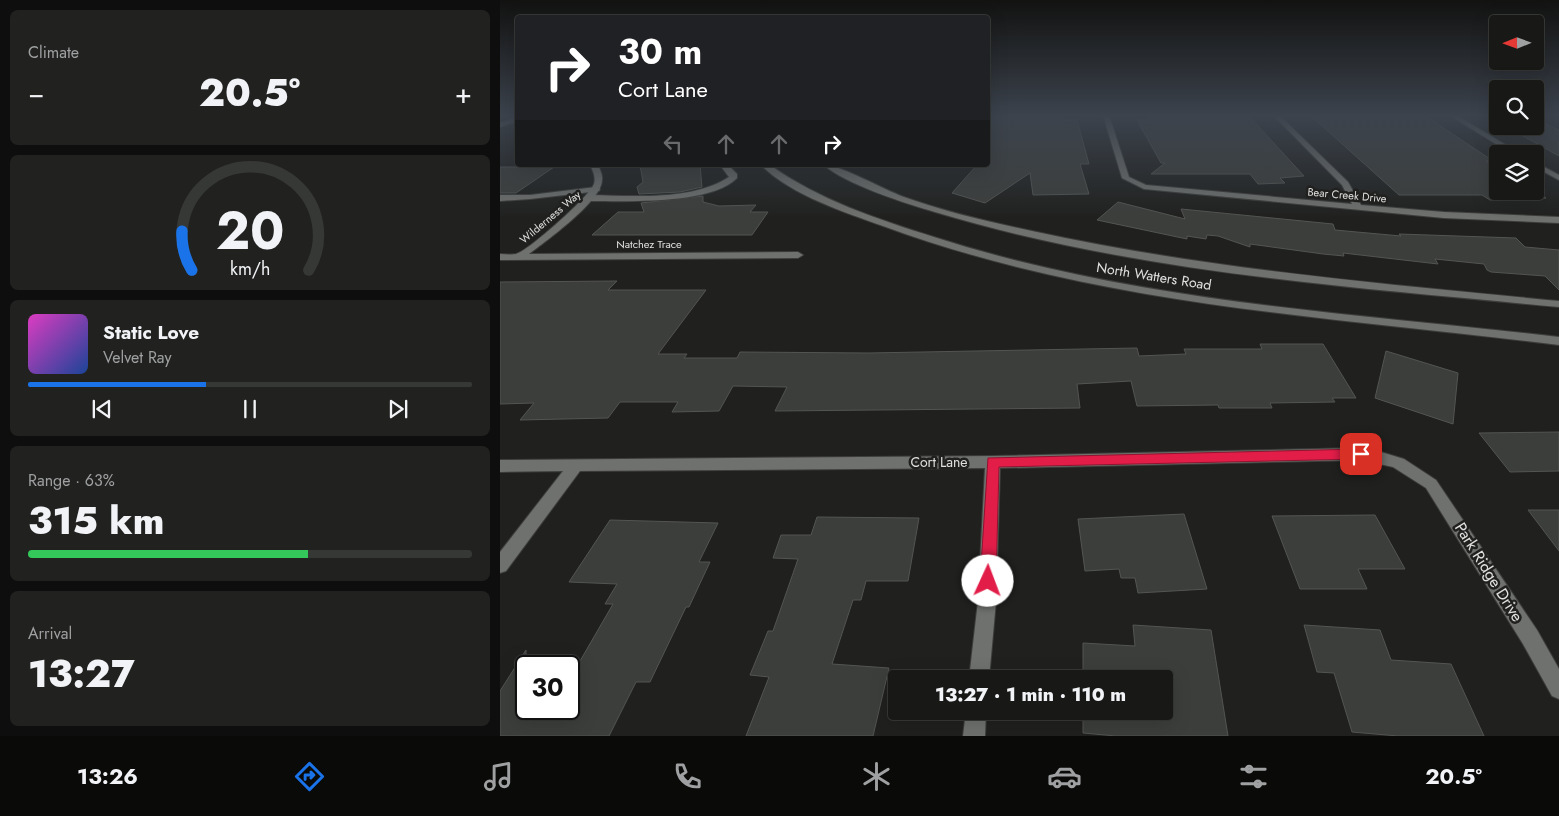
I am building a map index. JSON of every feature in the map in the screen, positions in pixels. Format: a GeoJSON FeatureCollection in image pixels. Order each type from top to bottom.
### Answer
{"type":"FeatureCollection","features":[{"type":"Feature","properties":{"kind":"street","name":"Bear Creek Drive"},"geometry":{"type":"LineString","coordinates":[[1117,149],[1126,178],[1133,184],[1144,187],[1359,208],[1486,218],[1559,220]]}},
{"type":"Feature","properties":{"kind":"street"},"geometry":{"type":"LineString","coordinates":[[1310,149],[1345,184],[1359,208]]}},
{"type":"Feature","properties":{"kind":"street","name":"Wilderness Way"},"geometry":{"type":"LineString","coordinates":[[520,257],[590,198],[596,189],[598,176],[595,167]]}},
{"type":"Feature","properties":{"kind":"street"},"geometry":{"type":"LineString","coordinates":[[590,198],[710,191],[721,187],[733,178],[733,174],[726,167]]}},
{"type":"Feature","properties":{"kind":"street","name":"North Watters Road"},"geometry":{"type":"LineString","coordinates":[[768,167],[784,180],[841,209],[937,244],[1044,273],[1187,298],[1559,341]]}},
{"type":"Feature","properties":{"kind":"street","name":"North Watters Road"},"geometry":{"type":"LineString","coordinates":[[832,167],[858,182],[975,222],[1099,250],[1271,274],[1559,304]]}},
{"type":"Feature","properties":{"kind":"street"},"geometry":{"type":"LineString","coordinates":[[1544,169],[1559,178]]}},
{"type":"Feature","properties":{"kind":"street"},"geometry":{"type":"LineString","coordinates":[[500,198],[530,197],[596,189]]}},
{"type":"Feature","properties":{"kind":"street","name":"Natchez Trace"},"geometry":{"type":"LineString","coordinates":[[500,257],[798,256]]}},
{"type":"Feature","properties":{"kind":"street","name":"Cort Lane"},"geometry":{"type":"LineString","coordinates":[[500,466],[993,462],[1361,454],[1379,456],[1406,466]]}},
{"type":"Feature","properties":{"kind":"street"},"geometry":{"type":"LineString","coordinates":[[981,670],[987,601],[993,462]]}},
{"type":"Feature","properties":{"kind":"street"},"geometry":{"type":"LineString","coordinates":[[500,565],[576,465]]}},
{"type":"Feature","properties":{"kind":"street","name":"Park Ridge Drive"},"geometry":{"type":"LineString","coordinates":[[1406,466],[1431,484],[1442,499],[1530,637],[1559,689]]}},
{"type":"Feature","properties":{"kind":"street"},"geometry":{"type":"LineString","coordinates":[[974,736],[975,720]]}},
{"type":"Feature","properties":{"kind":"building"},"geometry":{"type":"Polygon","coordinates":[[[990,149],[1085,149],[1089,164],[1080,164],[1089,194],[1033,195],[1030,173],[985,203],[952,193],[975,167],[990,167],[990,149]]]}},
{"type":"Feature","properties":{"kind":"building"},"geometry":{"type":"Polygon","coordinates":[[[1153,149],[1280,149],[1304,176],[1280,178],[1285,183],[1258,184],[1250,174],[1151,174],[1165,163],[1161,163],[1153,149]]]}},
{"type":"Feature","properties":{"kind":"building"},"geometry":{"type":"Polygon","coordinates":[[[1348,149],[1476,149],[1489,158],[1489,161],[1486,161],[1489,163],[1489,199],[1482,195],[1399,195],[1348,149]]]}},
{"type":"Feature","properties":{"kind":"building"},"geometry":{"type":"Polygon","coordinates":[[[1547,149],[1559,149],[1559,156],[1547,149]]]}},
{"type":"Feature","properties":{"kind":"building"},"geometry":{"type":"Polygon","coordinates":[[[500,167],[554,167],[516,193],[500,193],[500,167]]]}},
{"type":"Feature","properties":{"kind":"building"},"geometry":{"type":"Polygon","coordinates":[[[640,167],[700,167],[702,187],[680,192],[639,194],[637,187],[643,182],[640,167]]]}},
{"type":"Feature","properties":{"kind":"building"},"geometry":{"type":"Polygon","coordinates":[[[703,196],[703,202],[719,206],[756,205],[750,212],[768,212],[752,235],[592,235],[618,212],[644,212],[641,203],[703,196]]]}},
{"type":"Feature","properties":{"kind":"building"},"geometry":{"type":"Polygon","coordinates":[[[1118,202],[1185,219],[1181,209],[1333,224],[1335,230],[1401,236],[1399,234],[1516,238],[1525,247],[1559,250],[1559,290],[1545,276],[1491,272],[1487,270],[1484,264],[1435,259],[1438,264],[1343,253],[1344,256],[1323,254],[1250,244],[1250,247],[1218,236],[1207,235],[1206,239],[1187,236],[1187,239],[1097,220],[1118,202]]]}},
{"type":"Feature","properties":{"kind":"building"},"geometry":{"type":"Polygon","coordinates":[[[617,281],[608,290],[706,290],[658,354],[687,354],[684,358],[737,358],[740,352],[868,353],[1137,348],[1139,356],[1186,354],[1184,349],[1262,349],[1260,344],[1323,344],[1356,398],[1332,398],[1335,402],[1270,403],[1272,408],[1219,408],[1218,405],[1137,406],[1131,381],[1077,384],[1080,408],[775,411],[787,387],[733,386],[719,411],[672,412],[678,402],[620,402],[608,418],[520,420],[534,403],[500,404],[500,282],[617,281]]]}},
{"type":"Feature","properties":{"kind":"building"},"geometry":{"type":"Polygon","coordinates":[[[1386,351],[1458,373],[1453,424],[1375,398],[1386,351]]]}},
{"type":"Feature","properties":{"kind":"building"},"geometry":{"type":"Polygon","coordinates":[[[1559,432],[1559,471],[1510,472],[1479,433],[1559,432]]]}},
{"type":"Feature","properties":{"kind":"building"},"geometry":{"type":"Polygon","coordinates":[[[1528,510],[1559,510],[1559,551],[1528,510]]]}},
{"type":"Feature","properties":{"kind":"building"},"geometry":{"type":"Polygon","coordinates":[[[1184,514],[1207,589],[1138,593],[1135,578],[1121,578],[1119,569],[1085,571],[1078,519],[1184,514]]]}},
{"type":"Feature","properties":{"kind":"building"},"geometry":{"type":"Polygon","coordinates":[[[1375,515],[1405,569],[1358,569],[1367,589],[1300,589],[1272,516],[1375,515]]]}},
{"type":"Feature","properties":{"kind":"building"},"geometry":{"type":"Polygon","coordinates":[[[817,517],[919,518],[908,581],[866,581],[861,600],[853,600],[832,664],[889,668],[873,736],[746,736],[769,677],[750,675],[768,631],[773,631],[798,559],[773,558],[781,535],[811,535],[817,517]]]}},
{"type":"Feature","properties":{"kind":"building"},"geometry":{"type":"Polygon","coordinates":[[[610,520],[718,523],[699,562],[710,562],[689,607],[686,607],[650,682],[636,682],[609,736],[500,736],[500,691],[515,667],[515,720],[580,720],[580,661],[613,604],[605,604],[617,584],[569,582],[610,520]]]}},
{"type":"Feature","properties":{"kind":"building"},"geometry":{"type":"Polygon","coordinates":[[[1133,625],[1211,630],[1228,736],[1116,736],[1083,733],[1083,720],[1173,720],[1173,670],[1083,670],[1083,643],[1135,646],[1133,625]]]}},
{"type":"Feature","properties":{"kind":"building"},"geometry":{"type":"Polygon","coordinates":[[[1304,625],[1380,630],[1391,660],[1451,664],[1484,736],[1398,736],[1352,732],[1334,673],[1317,672],[1304,625]]]}},
{"type":"Feature","properties":{"kind":"route"},"geometry":{"type":"LineString","coordinates":[[988,581],[993,462],[1361,454]]}}]}
